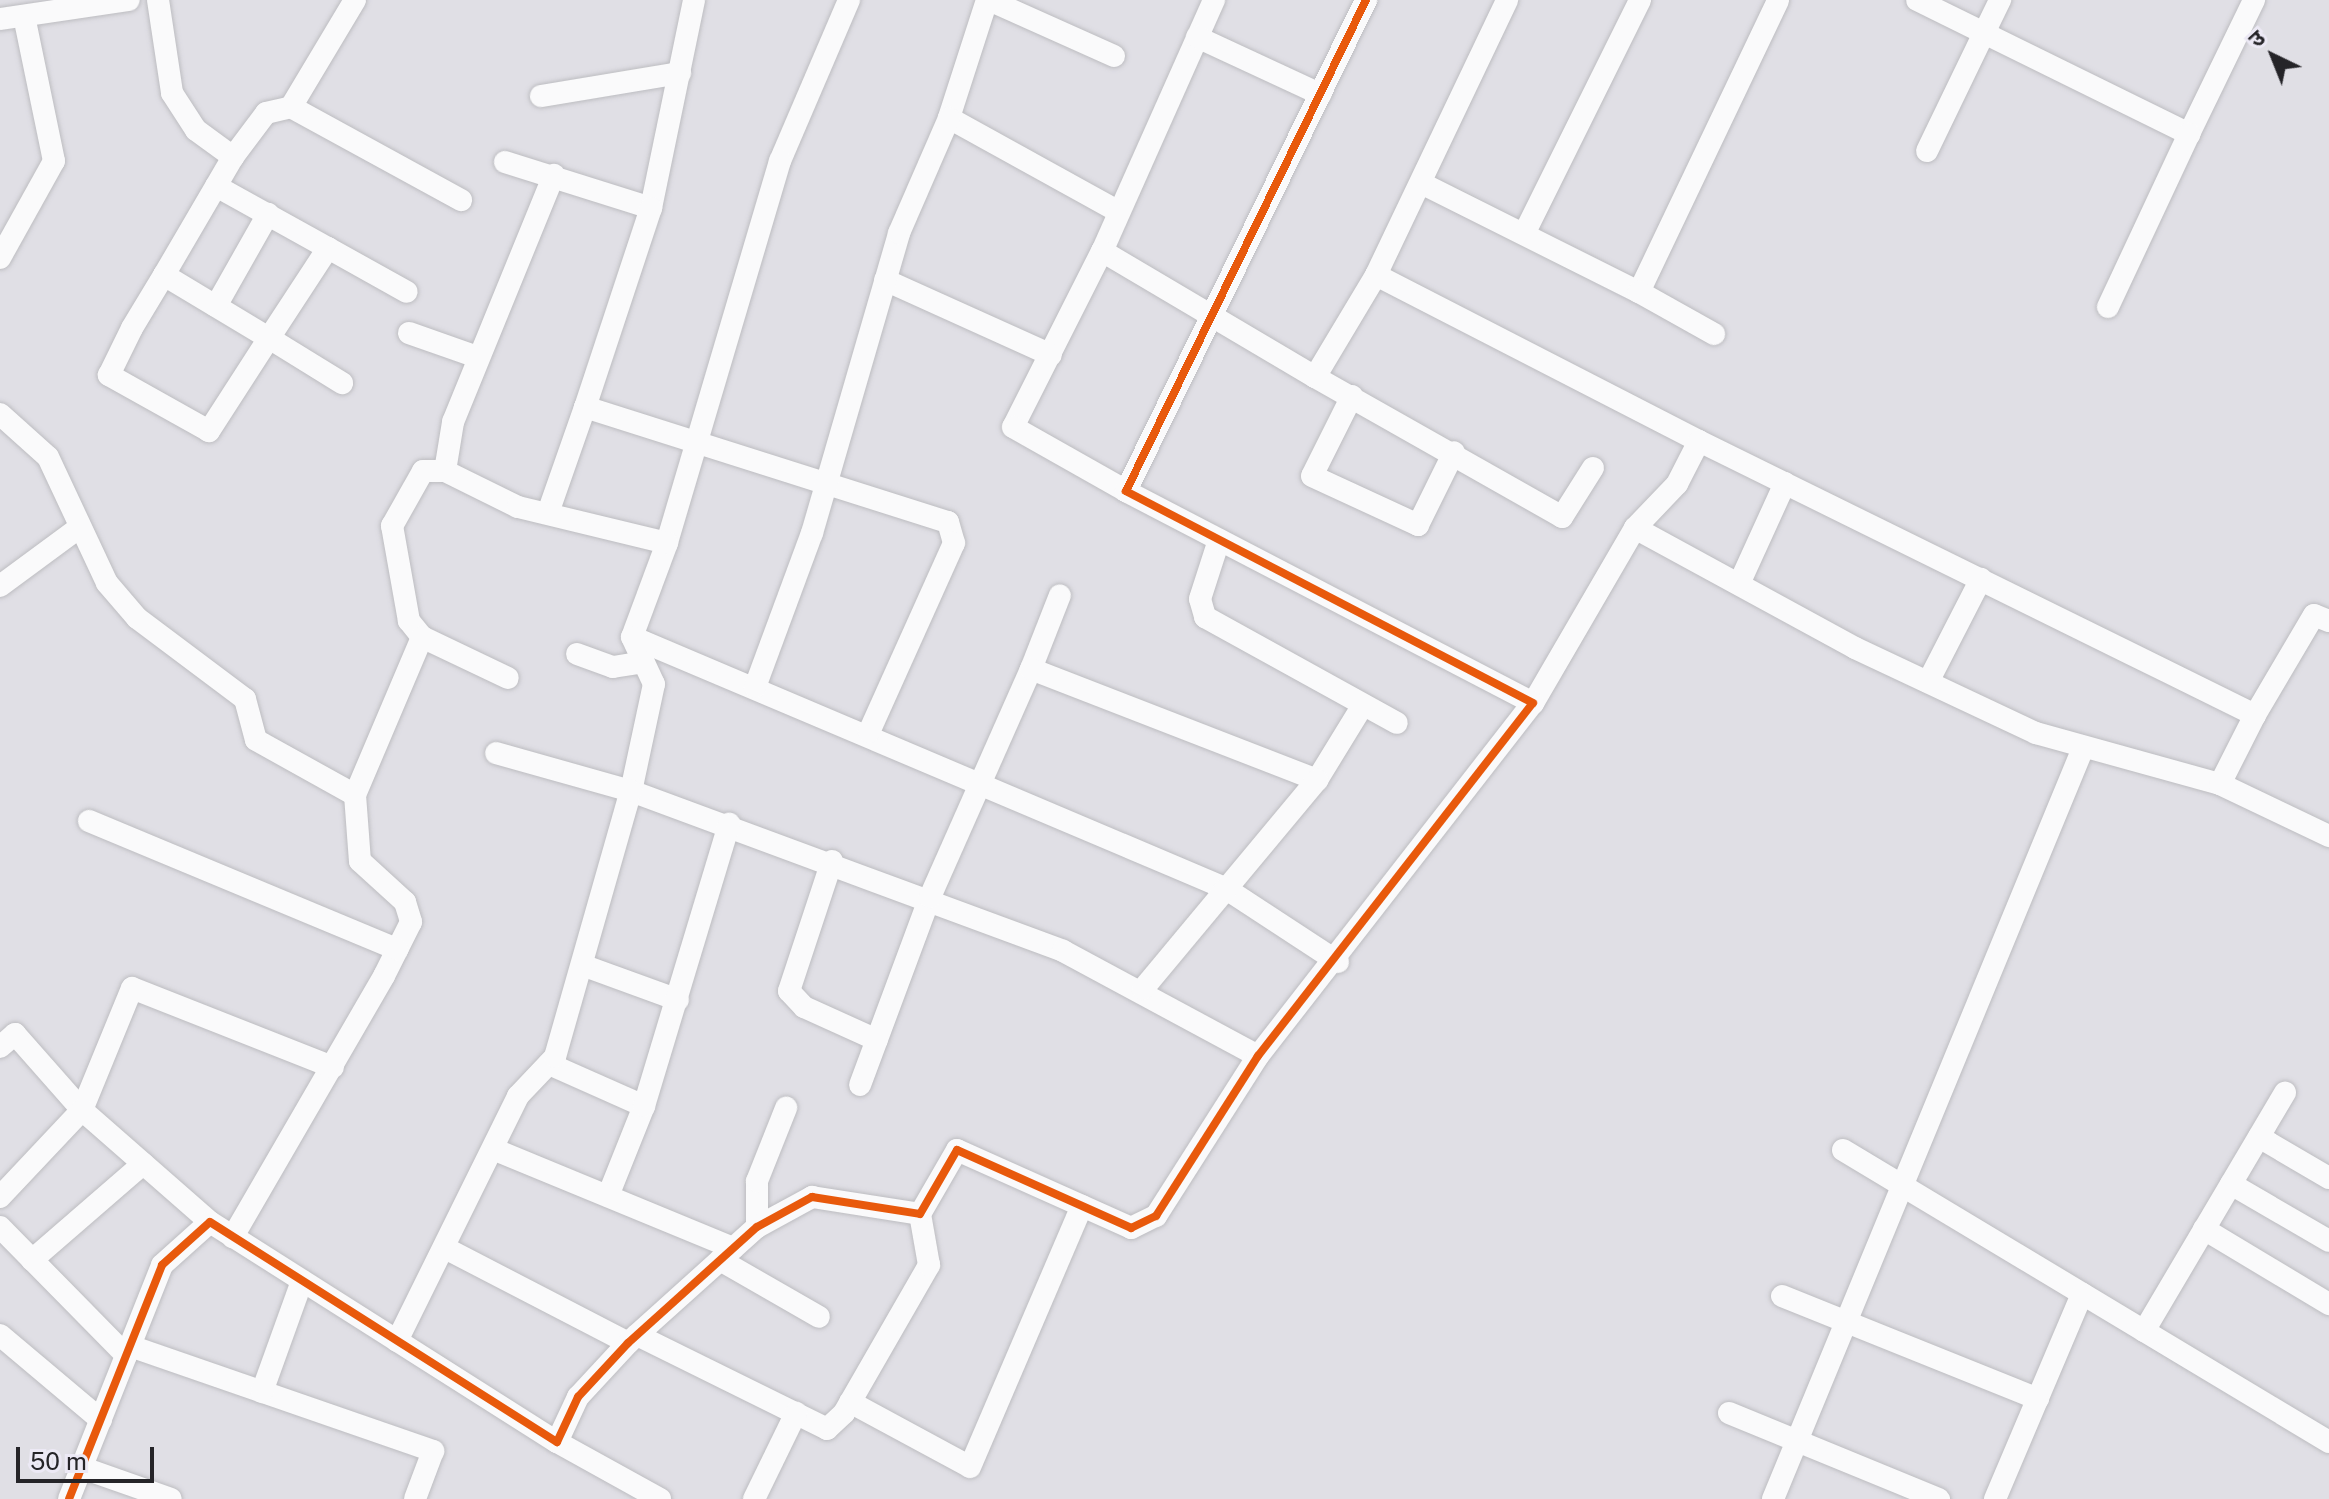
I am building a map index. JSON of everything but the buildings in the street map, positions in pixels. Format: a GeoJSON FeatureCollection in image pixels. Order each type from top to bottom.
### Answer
{"type":"FeatureCollection","features":[{"type":"Feature","properties":{"kind":"street"},"geometry":{"type":"LineString","coordinates":[[0,258],[54,161],[11,13],[129,0]]}},
{"type":"Feature","properties":{"kind":"street"},"geometry":{"type":"LineString","coordinates":[[158,0],[179,111],[233,157]]}},
{"type":"Feature","properties":{"kind":"street"},"geometry":{"type":"LineString","coordinates":[[291,107],[355,0]]}},
{"type":"Feature","properties":{"kind":"street"},"geometry":{"type":"LineString","coordinates":[[549,510],[651,208],[694,0]]}},
{"type":"Feature","properties":{"kind":"street"},"geometry":{"type":"LineString","coordinates":[[397,1341],[518,1096],[549,1064],[582,965],[631,791],[654,684],[632,637],[667,543],[780,161],[849,0]]}},
{"type":"Feature","properties":{"kind":"street"},"geometry":{"type":"LineString","coordinates":[[755,687],[827,483],[885,280],[949,118],[988,0],[1114,56]]}},
{"type":"Feature","properties":{"kind":"street"},"geometry":{"type":"LineString","coordinates":[[1214,0],[1102,251],[1013,427],[1126,491],[1533,703]]}},
{"type":"Feature","properties":{"kind":"street"},"geometry":{"type":"LineString","coordinates":[[1126,491],[1366,0]]}},
{"type":"Feature","properties":{"kind":"street"},"geometry":{"type":"LineString","coordinates":[[1315,377],[1376,275],[1507,0]]}},
{"type":"Feature","properties":{"kind":"street"},"geometry":{"type":"LineString","coordinates":[[1524,234],[1640,0]]}},
{"type":"Feature","properties":{"kind":"street"},"geometry":{"type":"LineString","coordinates":[[1639,292],[1778,0]]}},
{"type":"Feature","properties":{"kind":"street"},"geometry":{"type":"LineString","coordinates":[[1917,0],[2189,134]]}},
{"type":"Feature","properties":{"kind":"street"},"geometry":{"type":"LineString","coordinates":[[1927,151],[2000,0]]}},
{"type":"Feature","properties":{"kind":"street"},"geometry":{"type":"LineString","coordinates":[[2108,307],[2254,0]]}},
{"type":"Feature","properties":{"kind":"street"},"geometry":{"type":"LineString","coordinates":[[1197,37],[1320,94]]}},
{"type":"Feature","properties":{"kind":"street"},"geometry":{"type":"LineString","coordinates":[[541,96],[680,73]]}},
{"type":"Feature","properties":{"kind":"street"},"geometry":{"type":"LineString","coordinates":[[328,248],[209,431],[109,375],[233,157],[266,113],[291,107],[461,200]]}},
{"type":"Feature","properties":{"kind":"street"},"geometry":{"type":"LineString","coordinates":[[949,118],[1119,212]]}},
{"type":"Feature","properties":{"kind":"street"},"geometry":{"type":"LineString","coordinates":[[505,162],[651,208]]}},
{"type":"Feature","properties":{"kind":"street"},"geometry":{"type":"LineString","coordinates":[[445,471],[453,422],[554,175]]}},
{"type":"Feature","properties":{"kind":"street"},"geometry":{"type":"LineString","coordinates":[[1421,183],[1639,292],[1714,334]]}},
{"type":"Feature","properties":{"kind":"street"},"geometry":{"type":"LineString","coordinates":[[216,186],[407,292]]}},
{"type":"Feature","properties":{"kind":"street"},"geometry":{"type":"LineString","coordinates":[[216,306],[268,214]]}},
{"type":"Feature","properties":{"kind":"street"},"geometry":{"type":"LineString","coordinates":[[1102,251],[1213,312],[1315,377],[1454,452],[1562,517],[1593,468]]}},
{"type":"Feature","properties":{"kind":"street"},"geometry":{"type":"LineString","coordinates":[[164,275],[342,383]]}},
{"type":"Feature","properties":{"kind":"street"},"geometry":{"type":"LineString","coordinates":[[1376,275],[1699,441],[2255,715]]}},
{"type":"Feature","properties":{"kind":"street"},"geometry":{"type":"LineString","coordinates":[[885,280],[1051,355]]}},
{"type":"Feature","properties":{"kind":"street"},"geometry":{"type":"LineString","coordinates":[[409,333],[477,357]]}},
{"type":"Feature","properties":{"kind":"street"},"geometry":{"type":"LineString","coordinates":[[1352,396],[1312,476],[1418,525],[1454,452]]}},
{"type":"Feature","properties":{"kind":"street"},"geometry":{"type":"LineString","coordinates":[[585,407],[948,522],[954,543],[869,732]]}},
{"type":"Feature","properties":{"kind":"street"},"geometry":{"type":"LineString","coordinates":[[0,414],[48,457],[107,583],[137,618],[245,699],[256,740],[355,795]]}},
{"type":"Feature","properties":{"kind":"street"},"geometry":{"type":"LineString","coordinates":[[445,1248],[827,1429],[850,1402],[929,1265],[920,1214],[957,1150],[1131,1228],[1148,1224],[1258,1056],[1338,962],[1533,703],[1635,528],[1677,484],[1699,441]]}},
{"type":"Feature","properties":{"kind":"street"},"geometry":{"type":"LineString","coordinates":[[508,678],[422,637],[409,621],[392,526],[423,471],[445,471],[518,507],[549,510],[667,543]]}},
{"type":"Feature","properties":{"kind":"street"},"geometry":{"type":"LineString","coordinates":[[1739,584],[1785,483]]}},
{"type":"Feature","properties":{"kind":"street"},"geometry":{"type":"LineString","coordinates":[[0,586],[80,527]]}},
{"type":"Feature","properties":{"kind":"street"},"geometry":{"type":"LineString","coordinates":[[1635,528],[1928,682],[2083,748],[2220,784],[2329,836]]}},
{"type":"Feature","properties":{"kind":"street"},"geometry":{"type":"LineString","coordinates":[[1219,540],[1200,599],[1205,617],[1397,723]]}},
{"type":"Feature","properties":{"kind":"street"},"geometry":{"type":"LineString","coordinates":[[1928,682],[1981,579]]}},
{"type":"Feature","properties":{"kind":"street"},"geometry":{"type":"LineString","coordinates":[[860,1085],[930,897],[984,781],[1060,595]]}},
{"type":"Feature","properties":{"kind":"street"},"geometry":{"type":"LineString","coordinates":[[2220,784],[2255,715],[2314,615],[2329,621]]}},
{"type":"Feature","properties":{"kind":"street"},"geometry":{"type":"LineString","coordinates":[[233,1237],[333,1067],[411,922],[405,902],[360,861],[355,795],[422,637]]}},
{"type":"Feature","properties":{"kind":"street"},"geometry":{"type":"LineString","coordinates":[[632,637],[869,732],[1225,888],[1338,962]]}},
{"type":"Feature","properties":{"kind":"street"},"geometry":{"type":"LineString","coordinates":[[577,654],[613,667],[644,662]]}},
{"type":"Feature","properties":{"kind":"street"},"geometry":{"type":"LineString","coordinates":[[1031,669],[1317,780]]}},
{"type":"Feature","properties":{"kind":"street"},"geometry":{"type":"LineString","coordinates":[[1143,989],[1317,780],[1363,705]]}},
{"type":"Feature","properties":{"kind":"street"},"geometry":{"type":"LineString","coordinates":[[1773,1499],[2083,748]]}},
{"type":"Feature","properties":{"kind":"street"},"geometry":{"type":"LineString","coordinates":[[496,753],[631,791],[930,897],[1143,989],[1258,1056]]}},
{"type":"Feature","properties":{"kind":"street"},"geometry":{"type":"LineString","coordinates":[[89,821],[397,949]]}},
{"type":"Feature","properties":{"kind":"street"},"geometry":{"type":"LineString","coordinates":[[608,1196],[644,1106],[729,824]]}},
{"type":"Feature","properties":{"kind":"street"},"geometry":{"type":"LineString","coordinates":[[832,861],[789,991],[804,1007],[877,1040]]}},
{"type":"Feature","properties":{"kind":"street"},"geometry":{"type":"LineString","coordinates":[[582,965],[678,1000]]}},
{"type":"Feature","properties":{"kind":"street"},"geometry":{"type":"LineString","coordinates":[[0,1197],[82,1110],[132,988],[333,1067]]}},
{"type":"Feature","properties":{"kind":"street"},"geometry":{"type":"LineString","coordinates":[[0,1047],[15,1034],[82,1110],[210,1222],[557,1442],[617,1489],[660,1499]]}},
{"type":"Feature","properties":{"kind":"street"},"geometry":{"type":"LineString","coordinates":[[549,1064],[644,1106]]}},
{"type":"Feature","properties":{"kind":"street"},"geometry":{"type":"LineString","coordinates":[[2144,1331],[2285,1093]]}},
{"type":"Feature","properties":{"kind":"street"},"geometry":{"type":"LineString","coordinates":[[757,1227],[757,1181],[786,1108]]}},
{"type":"Feature","properties":{"kind":"street"},"geometry":{"type":"LineString","coordinates":[[2259,1137],[2329,1178]]}},
{"type":"Feature","properties":{"kind":"street"},"geometry":{"type":"LineString","coordinates":[[493,1149],[608,1196],[727,1254],[819,1317]]}},
{"type":"Feature","properties":{"kind":"street"},"geometry":{"type":"LineString","coordinates":[[1843,1150],[2329,1442]]}},
{"type":"Feature","properties":{"kind":"street"},"geometry":{"type":"LineString","coordinates":[[32,1260],[143,1164]]}},
{"type":"Feature","properties":{"kind":"street"},"geometry":{"type":"LineString","coordinates":[[2231,1184],[2329,1241]]}},
{"type":"Feature","properties":{"kind":"street"},"geometry":{"type":"LineString","coordinates":[[557,1442],[578,1397],[633,1339],[757,1227],[812,1197],[920,1214]]}},
{"type":"Feature","properties":{"kind":"street"},"geometry":{"type":"LineString","coordinates":[[850,1402],[970,1467],[1082,1206]]}},
{"type":"Feature","properties":{"kind":"street"},"geometry":{"type":"LineString","coordinates":[[69,1499],[162,1265],[210,1222]]}},
{"type":"Feature","properties":{"kind":"street"},"geometry":{"type":"LineString","coordinates":[[0,1227],[128,1350],[433,1451],[415,1499]]}},
{"type":"Feature","properties":{"kind":"street"},"geometry":{"type":"LineString","coordinates":[[2204,1229],[2329,1304]]}},
{"type":"Feature","properties":{"kind":"street"},"geometry":{"type":"LineString","coordinates":[[262,1392],[302,1281]]}},
{"type":"Feature","properties":{"kind":"street"},"geometry":{"type":"LineString","coordinates":[[1995,1499],[2082,1294]]}},
{"type":"Feature","properties":{"kind":"street"},"geometry":{"type":"LineString","coordinates":[[1782,1296],[2038,1399]]}},
{"type":"Feature","properties":{"kind":"street"},"geometry":{"type":"LineString","coordinates":[[0,1335],[101,1420]]}},
{"type":"Feature","properties":{"kind":"street"},"geometry":{"type":"LineString","coordinates":[[754,1499],[796,1413]]}},
{"type":"Feature","properties":{"kind":"street"},"geometry":{"type":"LineString","coordinates":[[1729,1413],[1939,1499]]}},
{"type":"Feature","properties":{"kind":"street"},"geometry":{"type":"LineString","coordinates":[[83,1468],[171,1499]]}},
{"type":"Feature","properties":{"kind":"cycle path"},"geometry":{"type":"LineString","coordinates":[[69,1499],[162,1265],[210,1222],[557,1442],[578,1397],[628,1343],[757,1227],[812,1197],[920,1214],[957,1150],[1131,1228],[1156,1216],[1258,1056],[1533,703],[1126,491],[1366,0]]}}]}
